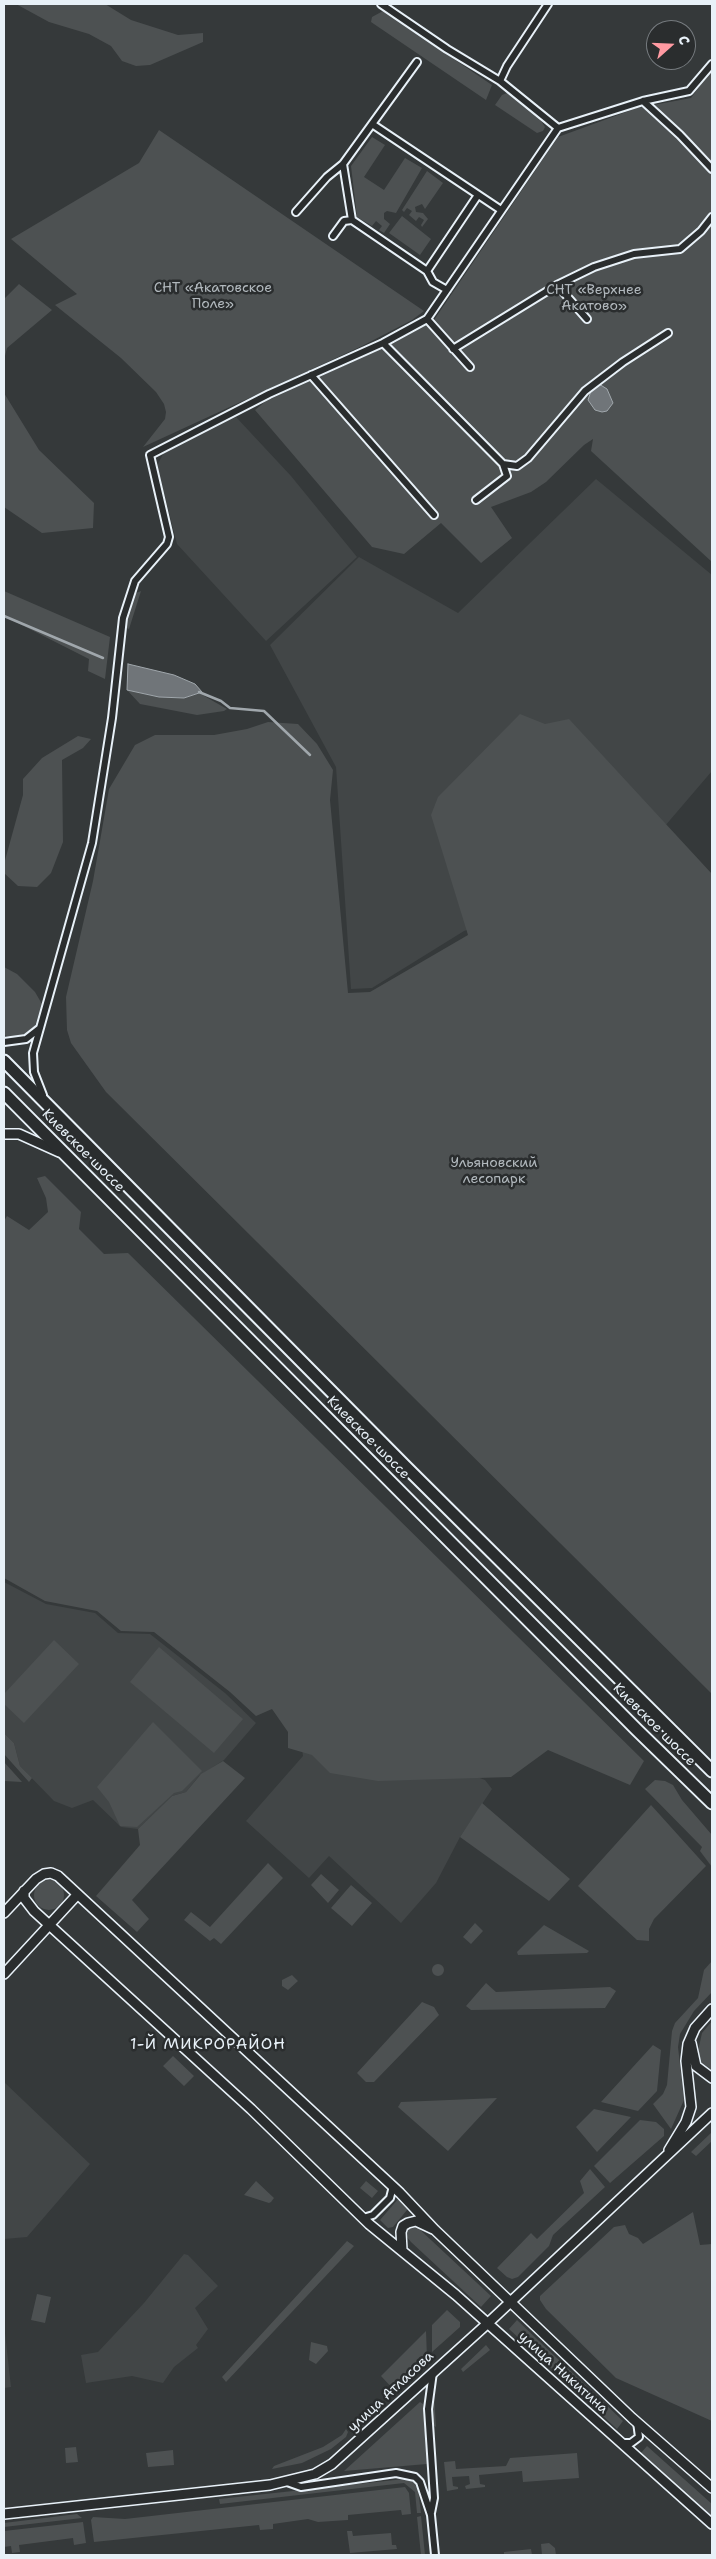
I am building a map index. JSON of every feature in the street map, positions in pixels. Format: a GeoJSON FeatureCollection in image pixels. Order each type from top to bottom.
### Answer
{"type":"FeatureCollection","features":[{"type":"Feature","properties":{"kind":"highway","name":"Киевское шоссе"},"geometry":{"type":"LineString","coordinates":[[4,1060],[405,1466],[712,1771]]}},
{"type":"Feature","properties":{"kind":"highway","name":"Киевское шоссе"},"geometry":{"type":"LineString","coordinates":[[4,1093],[637,1730],[712,1803]]}},
{"type":"Feature","properties":{"kind":"street"},"geometry":{"type":"LineString","coordinates":[[381,4],[500,81],[558,128]]}},
{"type":"Feature","properties":{"kind":"street"},"geometry":{"type":"LineString","coordinates":[[500,81],[507,66],[548,4]]}},
{"type":"Feature","properties":{"kind":"street"},"geometry":{"type":"LineString","coordinates":[[296,212],[327,177],[343,164],[417,62]]}},
{"type":"Feature","properties":{"kind":"street"},"geometry":{"type":"LineString","coordinates":[[54,1111],[40,1089],[33,1064],[33,1053],[92,843],[112,718],[123,618],[135,581],[167,544],[169,537],[150,454],[311,375],[383,343],[427,320],[558,128],[643,101],[689,91],[712,64]]}},
{"type":"Feature","properties":{"kind":"street"},"geometry":{"type":"LineString","coordinates":[[643,101],[680,135],[712,169]]}},
{"type":"Feature","properties":{"kind":"street"},"geometry":{"type":"LineString","coordinates":[[372,124],[501,210]]}},
{"type":"Feature","properties":{"kind":"street"},"geometry":{"type":"LineString","coordinates":[[343,164],[352,220]]}},
{"type":"Feature","properties":{"kind":"street"},"geometry":{"type":"LineString","coordinates":[[427,271],[478,195]]}},
{"type":"Feature","properties":{"kind":"street"},"geometry":{"type":"LineString","coordinates":[[453,348],[557,285],[610,260],[634,254],[680,249],[701,232],[712,217]]}},
{"type":"Feature","properties":{"kind":"street"},"geometry":{"type":"LineString","coordinates":[[333,236],[344,221],[352,220],[427,271],[433,282],[447,290]]}},
{"type":"Feature","properties":{"kind":"street"},"geometry":{"type":"LineString","coordinates":[[557,285],[587,319]]}},
{"type":"Feature","properties":{"kind":"street"},"geometry":{"type":"LineString","coordinates":[[427,320],[470,367]]}},
{"type":"Feature","properties":{"kind":"street"},"geometry":{"type":"LineString","coordinates":[[503,464],[517,466],[528,458],[586,390],[623,362],[668,333]]}},
{"type":"Feature","properties":{"kind":"street"},"geometry":{"type":"LineString","coordinates":[[383,343],[503,464],[507,476],[476,500]]}},
{"type":"Feature","properties":{"kind":"street"},"geometry":{"type":"LineString","coordinates":[[311,375],[434,515]]}},
{"type":"Feature","properties":{"kind":"street"},"geometry":{"type":"LineString","coordinates":[[4,1042],[26,1040],[41,1027]]}},
{"type":"Feature","properties":{"kind":"street"},"geometry":{"type":"LineString","coordinates":[[4,1134],[19,1134],[34,1139],[69,1158]]}},
{"type":"Feature","properties":{"kind":"street"},"geometry":{"type":"LineString","coordinates":[[4,1913],[36,1879],[44,1874],[51,1873],[58,1876],[77,1895],[4,1974]]}},
{"type":"Feature","properties":{"kind":"street"},"geometry":{"type":"LineString","coordinates":[[24,1891],[28,1905],[50,1925]]}},
{"type":"Feature","properties":{"kind":"street","name":"улица Никитина"},"geometry":{"type":"LineString","coordinates":[[77,1895],[393,2186],[435,2230],[510,2302],[637,2422],[712,2488]]}},
{"type":"Feature","properties":{"kind":"street","name":"улица Никитина"},"geometry":{"type":"LineString","coordinates":[[50,1925],[252,2109],[363,2218],[487,2324],[712,2524]]}},
{"type":"Feature","properties":{"kind":"street"},"geometry":{"type":"LineString","coordinates":[[662,2161],[690,2113],[691,2095],[686,2053],[690,2038],[697,2025],[712,2009]]}},
{"type":"Feature","properties":{"kind":"street"},"geometry":{"type":"LineString","coordinates":[[690,2038],[692,2058],[696,2066],[712,2078]]}},
{"type":"Feature","properties":{"kind":"street","name":"улица Атласова"},"geometry":{"type":"LineString","coordinates":[[4,2514],[287,2482],[314,2474],[332,2464],[487,2324],[712,2113]]}},
{"type":"Feature","properties":{"kind":"street"},"geometry":{"type":"LineString","coordinates":[[363,2218],[373,2215],[390,2198],[393,2186]]}},
{"type":"Feature","properties":{"kind":"street"},"geometry":{"type":"LineString","coordinates":[[402,2250],[403,2226],[408,2222],[416,2221],[435,2230]]}},
{"type":"Feature","properties":{"kind":"street"},"geometry":{"type":"LineString","coordinates":[[431,2515],[434,2498],[428,2409],[433,2371]]}},
{"type":"Feature","properties":{"kind":"street"},"geometry":{"type":"LineString","coordinates":[[620,2443],[632,2442],[638,2437],[637,2422]]}},
{"type":"Feature","properties":{"kind":"street"},"geometry":{"type":"LineString","coordinates":[[287,2482],[301,2487],[396,2473],[409,2474],[420,2482],[431,2515],[435,2555]]}},
{"type":"Feature","properties":{"kind":"shaded area"},"geometry":{"type":"Polygon","coordinates":[[[599,384],[607,389],[613,403],[607,411],[602,412],[595,410],[588,400],[592,388],[599,384]]]}},
{"type":"Feature","properties":{"kind":"shaded area"},"geometry":{"type":"Polygon","coordinates":[[[236,417],[291,476],[357,557],[266,641],[177,544],[157,466],[166,448],[236,417]]]}},
{"type":"Feature","properties":{"kind":"shaded area"},"geometry":{"type":"Polygon","coordinates":[[[596,479],[712,575],[712,771],[623,875],[464,931],[372,988],[351,989],[336,767],[270,645],[359,557],[458,613],[596,479]]]}},
{"type":"Feature","properties":{"kind":"shaded area"},"geometry":{"type":"Polygon","coordinates":[[[128,664],[174,675],[195,684],[202,692],[184,698],[159,697],[127,690],[128,664]]]}},
{"type":"Feature","properties":{"kind":"shaded area"},"geometry":{"type":"Polygon","coordinates":[[[4,1582],[46,1604],[95,1613],[118,1633],[150,1634],[225,1693],[256,1723],[224,1760],[199,1776],[186,1792],[172,1796],[138,1829],[121,1827],[93,1800],[72,1808],[54,1801],[20,1766],[14,1743],[4,1733],[4,1582]]]}},
{"type":"Feature","properties":{"kind":"shaded area"},"geometry":{"type":"Polygon","coordinates":[[[302,1748],[411,1751],[485,1780],[492,1789],[460,1837],[436,1883],[401,1923],[329,1856],[309,1878],[246,1821],[303,1756],[302,1748]]]}},
{"type":"Feature","properties":{"kind":"shaded area"},"geometry":{"type":"Polygon","coordinates":[[[4,2082],[90,2164],[27,2237],[4,2239],[4,2082]]]}},
{"type":"Feature","properties":{"kind":"shaded area"},"geometry":{"type":"Polygon","coordinates":[[[184,2254],[188,2255],[218,2286],[195,2308],[208,2329],[196,2345],[198,2348],[174,2367],[163,2383],[132,2376],[86,2383],[81,2355],[98,2352],[144,2303],[184,2254]]]}},
{"type":"Feature","properties":{"kind":"shaded area"},"geometry":{"type":"Polygon","coordinates":[[[4,2324],[11,2387],[4,2388],[4,2324]]]}},
{"type":"Feature","properties":{"kind":"green space"},"geometry":{"type":"Polygon","coordinates":[[[16,4],[105,4],[131,20],[178,35],[203,33],[203,42],[150,65],[136,66],[122,61],[111,46],[89,34],[49,22],[16,4]]]}},
{"type":"Feature","properties":{"kind":"green space"},"geometry":{"type":"Polygon","coordinates":[[[383,11],[492,85],[486,100],[371,22],[372,17],[383,11]]]}},
{"type":"Feature","properties":{"kind":"green space","name":"СНТ «Верхнее Акатово»"},"geometry":{"type":"Polygon","coordinates":[[[712,69],[712,562],[591,451],[593,439],[584,445],[546,482],[531,492],[491,507],[512,538],[481,563],[441,523],[404,554],[372,547],[255,410],[266,401],[396,342],[434,320],[558,137],[637,108],[691,98],[712,69]]]}},
{"type":"Feature","properties":{"kind":"green space"},"geometry":{"type":"Polygon","coordinates":[[[507,93],[538,116],[545,127],[543,131],[537,133],[495,105],[502,95],[507,93]]]}},
{"type":"Feature","properties":{"kind":"green space","name":"СНТ «Акатовское Поле»"},"geometry":{"type":"Polygon","coordinates":[[[159,130],[424,311],[412,320],[362,346],[143,447],[165,419],[164,404],[156,392],[121,358],[55,305],[77,294],[11,239],[139,163],[159,130]]]}},
{"type":"Feature","properties":{"kind":"green space"},"geometry":{"type":"Polygon","coordinates":[[[372,137],[385,145],[364,177],[384,190],[405,158],[422,168],[396,213],[387,211],[384,213],[384,219],[390,224],[384,233],[379,230],[382,226],[376,221],[372,226],[357,217],[351,166],[372,137]]]}},
{"type":"Feature","properties":{"kind":"green space"},"geometry":{"type":"Polygon","coordinates":[[[427,171],[443,183],[425,209],[422,204],[415,207],[416,212],[423,213],[428,219],[422,227],[421,225],[424,220],[419,217],[416,221],[409,215],[412,211],[407,208],[404,212],[402,210],[427,171]]]}},
{"type":"Feature","properties":{"kind":"green space"},"geometry":{"type":"Polygon","coordinates":[[[402,216],[431,239],[420,255],[389,233],[402,216]]]}},
{"type":"Feature","properties":{"kind":"green space"},"geometry":{"type":"Polygon","coordinates":[[[19,284],[52,310],[7,348],[4,360],[4,299],[19,284]]]}},
{"type":"Feature","properties":{"kind":"green space"},"geometry":{"type":"Polygon","coordinates":[[[4,393],[39,450],[94,503],[93,528],[42,533],[4,507],[4,393]]]}},
{"type":"Feature","properties":{"kind":"green space"},"geometry":{"type":"Polygon","coordinates":[[[4,591],[110,637],[105,679],[88,671],[89,659],[4,616],[4,591]]]}},
{"type":"Feature","properties":{"kind":"green space"},"geometry":{"type":"Polygon","coordinates":[[[141,591],[129,629],[124,627],[131,601],[136,593],[141,591]]]}},
{"type":"Feature","properties":{"kind":"green space"},"geometry":{"type":"Polygon","coordinates":[[[127,690],[159,697],[184,698],[199,693],[227,709],[197,715],[140,704],[127,690]]]}},
{"type":"Feature","properties":{"kind":"green space","name":"Ульяновский лесопарк"},"geometry":{"type":"Polygon","coordinates":[[[520,714],[545,724],[569,719],[712,874],[712,1694],[106,1092],[71,1043],[67,1030],[66,997],[93,881],[109,789],[135,745],[155,735],[214,735],[247,729],[268,722],[298,724],[317,744],[333,770],[330,800],[348,993],[370,992],[468,935],[431,815],[438,797],[520,714]]]}},
{"type":"Feature","properties":{"kind":"green space"},"geometry":{"type":"Polygon","coordinates":[[[78,736],[91,739],[83,748],[62,760],[63,842],[51,873],[37,887],[18,886],[4,873],[4,864],[23,795],[23,779],[42,758],[78,736]]]}},
{"type":"Feature","properties":{"kind":"green space"},"geometry":{"type":"Polygon","coordinates":[[[4,967],[17,974],[35,992],[42,1004],[35,1026],[22,1036],[10,1037],[4,1035],[4,967]]]}},
{"type":"Feature","properties":{"kind":"green space"},"geometry":{"type":"Polygon","coordinates":[[[45,1176],[81,1212],[79,1229],[104,1254],[128,1253],[644,1761],[630,1785],[548,1750],[511,1777],[378,1781],[330,1773],[312,1755],[288,1748],[288,1732],[272,1709],[256,1716],[230,1692],[154,1632],[121,1631],[97,1611],[45,1601],[4,1578],[4,1221],[7,1216],[29,1230],[48,1212],[46,1198],[37,1178],[45,1176]]]}},
{"type":"Feature","properties":{"kind":"green space"},"geometry":{"type":"Polygon","coordinates":[[[54,1640],[79,1664],[24,1723],[4,1704],[4,1694],[54,1640]]]}},
{"type":"Feature","properties":{"kind":"green space"},"geometry":{"type":"Polygon","coordinates":[[[159,1647],[243,1719],[214,1753],[130,1682],[159,1647]]]}},
{"type":"Feature","properties":{"kind":"green space"},"geometry":{"type":"Polygon","coordinates":[[[153,1722],[202,1771],[182,1791],[174,1793],[137,1827],[120,1826],[109,1802],[97,1787],[153,1722]]]}},
{"type":"Feature","properties":{"kind":"green space"},"geometry":{"type":"Polygon","coordinates":[[[4,1733],[14,1743],[20,1766],[32,1778],[29,1782],[4,1754],[4,1733]]]}},
{"type":"Feature","properties":{"kind":"green space"},"geometry":{"type":"Polygon","coordinates":[[[223,1761],[245,1778],[132,1900],[149,1919],[137,1932],[96,1896],[140,1845],[138,1829],[172,1796],[186,1792],[201,1774],[223,1761]]]}},
{"type":"Feature","properties":{"kind":"green space"},"geometry":{"type":"Polygon","coordinates":[[[4,1762],[22,1782],[4,1781],[4,1762]]]}},
{"type":"Feature","properties":{"kind":"green space"},"geometry":{"type":"Polygon","coordinates":[[[655,1780],[665,1781],[673,1785],[682,1800],[712,1835],[712,1867],[700,1851],[702,1847],[645,1789],[655,1780]]]}},
{"type":"Feature","properties":{"kind":"green space"},"geometry":{"type":"Polygon","coordinates":[[[482,1803],[570,1879],[549,1901],[460,1837],[482,1803]]]}},
{"type":"Feature","properties":{"kind":"green space"},"geometry":{"type":"Polygon","coordinates":[[[651,1805],[706,1866],[654,1919],[649,1929],[649,1941],[637,1940],[578,1886],[651,1805]]]}},
{"type":"Feature","properties":{"kind":"green space"},"geometry":{"type":"Polygon","coordinates":[[[268,1863],[283,1878],[221,1944],[214,1938],[210,1941],[184,1920],[191,1912],[210,1927],[268,1863]]]}},
{"type":"Feature","properties":{"kind":"green space"},"geometry":{"type":"Polygon","coordinates":[[[321,1874],[339,1890],[328,1903],[311,1885],[321,1874]]]}},
{"type":"Feature","properties":{"kind":"green space"},"geometry":{"type":"Polygon","coordinates":[[[49,1880],[60,1884],[64,1895],[60,1906],[49,1910],[38,1906],[34,1895],[38,1884],[49,1880]]]}},
{"type":"Feature","properties":{"kind":"green space"},"geometry":{"type":"Polygon","coordinates":[[[351,1885],[372,1903],[352,1926],[331,1908],[351,1885]]]}},
{"type":"Feature","properties":{"kind":"green space"},"geometry":{"type":"Polygon","coordinates":[[[475,1923],[483,1931],[471,1944],[463,1937],[475,1923]]]}},
{"type":"Feature","properties":{"kind":"green space"},"geometry":{"type":"Polygon","coordinates":[[[544,1925],[589,1951],[587,1953],[518,1955],[517,1952],[544,1925]]]}},
{"type":"Feature","properties":{"kind":"green space"},"geometry":{"type":"Polygon","coordinates":[[[712,1961],[712,1992],[694,2011],[680,2034],[678,2047],[684,2100],[671,2129],[653,2104],[663,2094],[667,2085],[672,2031],[675,2023],[698,1998],[704,1970],[712,1961]]]}},
{"type":"Feature","properties":{"kind":"green space"},"geometry":{"type":"Polygon","coordinates":[[[438,1964],[444,1970],[438,1976],[432,1970],[438,1964]]]}},
{"type":"Feature","properties":{"kind":"green space"},"geometry":{"type":"Polygon","coordinates":[[[292,1975],[298,1981],[288,1990],[282,1986],[282,1980],[292,1975]]]}},
{"type":"Feature","properties":{"kind":"green space"},"geometry":{"type":"Polygon","coordinates":[[[486,1983],[496,1992],[610,1987],[616,1991],[605,2008],[471,2010],[466,2006],[486,1983]]]}},
{"type":"Feature","properties":{"kind":"green space"},"geometry":{"type":"Polygon","coordinates":[[[422,2002],[434,2007],[439,2015],[374,2082],[366,2082],[357,2073],[422,2002]]]}},
{"type":"Feature","properties":{"kind":"green space"},"geometry":{"type":"Polygon","coordinates":[[[712,2021],[712,2070],[702,2063],[698,2051],[702,2033],[712,2021]]]}},
{"type":"Feature","properties":{"kind":"green space"},"geometry":{"type":"Polygon","coordinates":[[[653,2045],[661,2050],[657,2091],[638,2111],[601,2102],[653,2045]]]}},
{"type":"Feature","properties":{"kind":"green space"},"geometry":{"type":"Polygon","coordinates":[[[173,2056],[194,2076],[184,2086],[163,2066],[173,2056]]]}},
{"type":"Feature","properties":{"kind":"green space"},"geometry":{"type":"Polygon","coordinates":[[[497,2098],[448,2151],[398,2107],[401,2102],[497,2098]]]}},
{"type":"Feature","properties":{"kind":"green space"},"geometry":{"type":"Polygon","coordinates":[[[594,2109],[631,2117],[597,2152],[576,2127],[594,2109]]]}},
{"type":"Feature","properties":{"kind":"green space"},"geometry":{"type":"Polygon","coordinates":[[[640,2120],[656,2122],[664,2129],[664,2136],[610,2183],[594,2166],[640,2120]]]}},
{"type":"Feature","properties":{"kind":"green space"},"geometry":{"type":"Polygon","coordinates":[[[712,2132],[712,2141],[696,2156],[691,2152],[712,2132]]]}},
{"type":"Feature","properties":{"kind":"green space"},"geometry":{"type":"Polygon","coordinates":[[[590,2169],[605,2187],[553,2235],[549,2246],[518,2277],[512,2279],[507,2277],[497,2268],[531,2233],[537,2239],[584,2193],[580,2181],[590,2169]]]}},
{"type":"Feature","properties":{"kind":"green space"},"geometry":{"type":"Polygon","coordinates":[[[256,2181],[274,2198],[271,2202],[244,2195],[256,2181]]]}},
{"type":"Feature","properties":{"kind":"green space"},"geometry":{"type":"Polygon","coordinates":[[[366,2181],[378,2191],[372,2198],[360,2188],[366,2181]]]}},
{"type":"Feature","properties":{"kind":"green space"},"geometry":{"type":"Polygon","coordinates":[[[399,2198],[407,2204],[407,2210],[393,2227],[388,2228],[380,2220],[399,2198]]]}},
{"type":"Feature","properties":{"kind":"green space"},"geometry":{"type":"Polygon","coordinates":[[[693,2212],[700,2245],[712,2244],[712,2421],[616,2378],[546,2309],[540,2300],[540,2296],[614,2227],[625,2225],[629,2234],[638,2238],[643,2244],[693,2212]]]}},
{"type":"Feature","properties":{"kind":"green space"},"geometry":{"type":"Polygon","coordinates":[[[416,2226],[491,2296],[481,2307],[406,2236],[407,2230],[416,2226]]]}},
{"type":"Feature","properties":{"kind":"green space"},"geometry":{"type":"Polygon","coordinates":[[[347,2241],[354,2246],[226,2382],[222,2377],[347,2241]]]}},
{"type":"Feature","properties":{"kind":"green space"},"geometry":{"type":"Polygon","coordinates":[[[37,2294],[51,2297],[45,2323],[31,2320],[37,2294]]]}},
{"type":"Feature","properties":{"kind":"green space"},"geometry":{"type":"Polygon","coordinates":[[[447,2310],[460,2322],[460,2327],[432,2352],[432,2325],[447,2310]]]}},
{"type":"Feature","properties":{"kind":"green space"},"geometry":{"type":"Polygon","coordinates":[[[517,2320],[623,2421],[617,2429],[509,2329],[517,2320]]]}},
{"type":"Feature","properties":{"kind":"green space"},"geometry":{"type":"Polygon","coordinates":[[[426,2331],[427,2358],[394,2390],[381,2376],[426,2331]]]}},
{"type":"Feature","properties":{"kind":"green space"},"geometry":{"type":"Polygon","coordinates":[[[311,2342],[327,2346],[328,2351],[316,2364],[309,2360],[311,2342]]]}},
{"type":"Feature","properties":{"kind":"green space"},"geometry":{"type":"Polygon","coordinates":[[[486,2345],[490,2350],[463,2372],[461,2369],[486,2345]]]}},
{"type":"Feature","properties":{"kind":"green space"},"geometry":{"type":"Polygon","coordinates":[[[434,2394],[436,2427],[432,2424],[430,2411],[434,2394]]]}},
{"type":"Feature","properties":{"kind":"green space"},"geometry":{"type":"Polygon","coordinates":[[[420,2402],[423,2404],[427,2464],[344,2471],[420,2402]]]}},
{"type":"Feature","properties":{"kind":"green space"},"geometry":{"type":"Polygon","coordinates":[[[346,2429],[348,2432],[346,2437],[331,2449],[302,2463],[272,2469],[274,2466],[323,2447],[342,2435],[346,2429]]]}},
{"type":"Feature","properties":{"kind":"green space"},"geometry":{"type":"Polygon","coordinates":[[[647,2446],[712,2504],[712,2517],[641,2453],[647,2446]]]}},
{"type":"Feature","properties":{"kind":"green space"},"geometry":{"type":"Polygon","coordinates":[[[76,2447],[78,2462],[66,2463],[65,2448],[76,2447]]]}},
{"type":"Feature","properties":{"kind":"green space"},"geometry":{"type":"Polygon","coordinates":[[[173,2450],[174,2465],[148,2467],[146,2453],[173,2450]]]}},
{"type":"Feature","properties":{"kind":"green space"},"geometry":{"type":"Polygon","coordinates":[[[577,2453],[579,2478],[523,2482],[522,2471],[479,2475],[480,2484],[485,2485],[485,2487],[466,2489],[465,2486],[470,2484],[469,2476],[452,2477],[453,2486],[458,2487],[458,2489],[447,2491],[444,2462],[455,2461],[456,2469],[506,2466],[510,2458],[577,2453]]]}},
{"type":"Feature","properties":{"kind":"green space"},"geometry":{"type":"Polygon","coordinates":[[[404,2479],[413,2482],[418,2489],[421,2513],[417,2513],[415,2492],[404,2483],[220,2504],[219,2499],[404,2479]]]}},
{"type":"Feature","properties":{"kind":"green space"},"geometry":{"type":"Polygon","coordinates":[[[405,2487],[409,2493],[411,2514],[402,2515],[401,2510],[348,2515],[348,2520],[318,2522],[308,2519],[273,2524],[273,2529],[260,2530],[259,2525],[94,2542],[91,2520],[93,2517],[125,2519],[405,2487]]]}},
{"type":"Feature","properties":{"kind":"green space"},"geometry":{"type":"Polygon","coordinates":[[[77,2514],[82,2518],[4,2527],[4,2523],[77,2514]]]}},
{"type":"Feature","properties":{"kind":"green space"},"geometry":{"type":"Polygon","coordinates":[[[421,2516],[425,2555],[421,2555],[417,2517],[421,2516]]]}},
{"type":"Feature","properties":{"kind":"green space"},"geometry":{"type":"Polygon","coordinates":[[[83,2522],[86,2543],[74,2545],[73,2538],[19,2545],[20,2552],[12,2553],[11,2546],[4,2547],[4,2531],[83,2522]]]}},
{"type":"Feature","properties":{"kind":"green space"},"geometry":{"type":"Polygon","coordinates":[[[347,2531],[352,2531],[353,2536],[391,2533],[392,2545],[396,2545],[397,2549],[350,2553],[347,2531]]]}},
{"type":"Feature","properties":{"kind":"green space"},"geometry":{"type":"Polygon","coordinates":[[[549,2543],[555,2548],[556,2555],[542,2555],[541,2544],[549,2543]]]}},
{"type":"Feature","properties":{"kind":"green space"},"geometry":{"type":"Polygon","coordinates":[[[531,2549],[532,2555],[504,2555],[504,2552],[531,2549]]]}},
{"type":"Feature","properties":{"kind":"waterway"},"geometry":{"type":"LineString","coordinates":[[4,616],[103,658]]}},
{"type":"Feature","properties":{"kind":"waterway"},"geometry":{"type":"LineString","coordinates":[[199,692],[221,701],[230,708],[264,711],[310,755]]}},
{"type":"Feature","properties":{"kind":"district","name":"1-Й МИКРОРАЙОН"},"geometry":{"type":"Point","coordinates":[208,2045]}}]}
